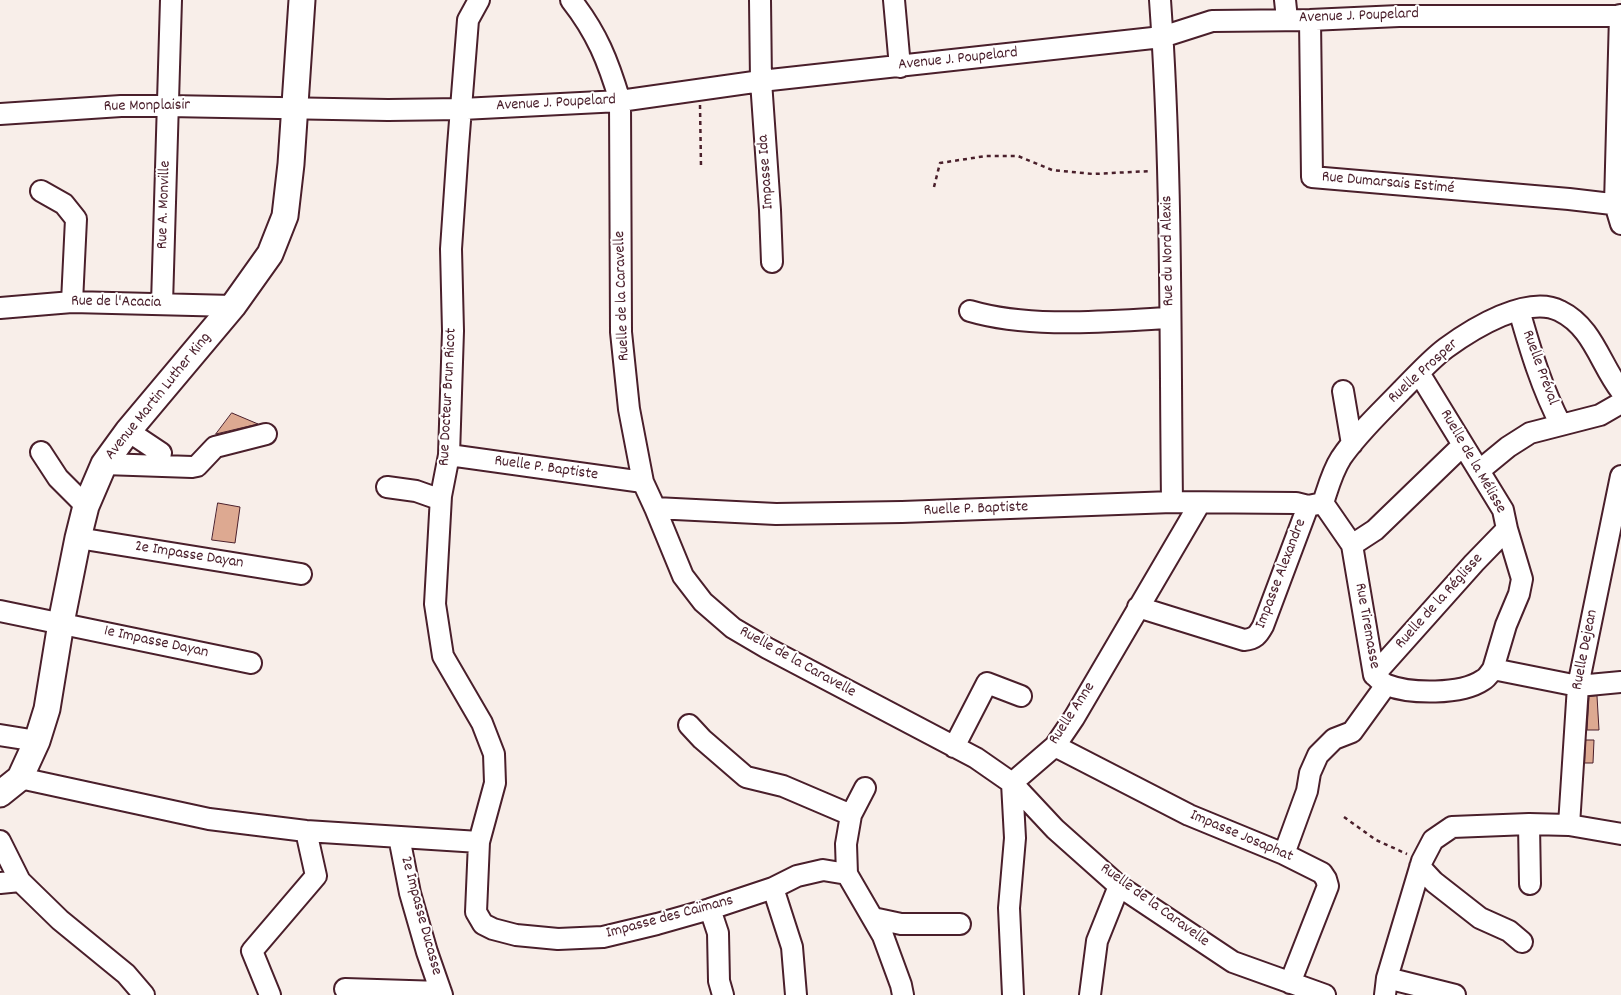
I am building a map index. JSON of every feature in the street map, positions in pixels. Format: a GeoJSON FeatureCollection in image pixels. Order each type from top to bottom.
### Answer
{"type":"FeatureCollection","features":[{"type":"Feature","properties":{"kind":"main road","name":"Avenue Martin Luther King"},"geometry":{"type":"LineString","coordinates":[[0,794],[20,778],[37,741],[47,709],[61,623],[78,538],[86,506],[104,464],[128,430],[233,306],[270,254],[285,216],[291,164],[302,0]]}},
{"type":"Feature","properties":{"kind":"street","name":"Rue A. Monville"},"geometry":{"type":"LineString","coordinates":[[162,304],[171,0]]}},
{"type":"Feature","properties":{"kind":"street","name":"Rue Docteur Brun Ricot"},"geometry":{"type":"LineString","coordinates":[[479,0],[468,20],[451,249],[453,331],[449,455],[441,496],[435,604],[443,656],[482,723],[494,754],[496,783],[479,842]]}},
{"type":"Feature","properties":{"kind":"street"},"geometry":{"type":"LineString","coordinates":[[571,0],[587,21],[609,65],[620,101]]}},
{"type":"Feature","properties":{"kind":"street","name":"Impasse Ida"},"geometry":{"type":"LineString","coordinates":[[760,0],[761,81],[772,262]]}},
{"type":"Feature","properties":{"kind":"street"},"geometry":{"type":"LineString","coordinates":[[894,0],[900,67]]}},
{"type":"Feature","properties":{"kind":"street","name":"Rue du Nord Alexis"},"geometry":{"type":"LineString","coordinates":[[1160,0],[1167,171],[1172,502]]}},
{"type":"Feature","properties":{"kind":"street","name":"Avenue J. Poupelard"},"geometry":{"type":"LineString","coordinates":[[294,109],[462,109],[620,101],[761,81],[1162,37],[1212,21],[1286,10],[1310,20],[1398,8],[1620,15]]}},
{"type":"Feature","properties":{"kind":"street"},"geometry":{"type":"LineString","coordinates":[[1620,15],[1618,204],[1621,224]]}},
{"type":"Feature","properties":{"kind":"street","name":"Rue Dumarsais Estimé"},"geometry":{"type":"LineString","coordinates":[[1310,20],[1312,177],[1618,204]]}},
{"type":"Feature","properties":{"kind":"street","name":"Ruelle de la Caravelle"},"geometry":{"type":"LineString","coordinates":[[620,101],[621,332],[629,409],[642,482],[656,508],[684,576],[703,602],[733,628],[767,648],[976,758],[1012,783],[1055,828],[1119,886],[1234,962],[1326,995]]}},
{"type":"Feature","properties":{"kind":"street","name":"Rue Monplaisir"},"geometry":{"type":"LineString","coordinates":[[0,114],[121,106],[294,109]]}},
{"type":"Feature","properties":{"kind":"street"},"geometry":{"type":"LineString","coordinates":[[41,191],[64,204],[76,219],[72,302]]}},
{"type":"Feature","properties":{"kind":"street","name":"Rue de l'Acacia"},"geometry":{"type":"LineString","coordinates":[[0,308],[72,302],[233,306]]}},
{"type":"Feature","properties":{"kind":"street","name":"Ruelle Prosper"},"geometry":{"type":"LineString","coordinates":[[1309,504],[1352,444],[1419,373],[1445,349],[1499,317],[1539,306],[1558,310],[1575,320],[1589,336],[1621,391]]}},
{"type":"Feature","properties":{"kind":"street","name":"Ruelle Préval"},"geometry":{"type":"LineString","coordinates":[[1519,310],[1541,380],[1561,425]]}},
{"type":"Feature","properties":{"kind":"street"},"geometry":{"type":"LineString","coordinates":[[970,311],[984,315],[1049,323],[1170,318]]}},
{"type":"Feature","properties":{"kind":"street","name":"Ruelle de la Mélisse"},"geometry":{"type":"LineString","coordinates":[[1419,373],[1503,510],[1522,578],[1519,594],[1506,625],[1493,669]]}},
{"type":"Feature","properties":{"kind":"street"},"geometry":{"type":"LineString","coordinates":[[1343,392],[1352,444]]}},
{"type":"Feature","properties":{"kind":"street"},"geometry":{"type":"LineString","coordinates":[[1480,470],[1508,447],[1530,433],[1600,414],[1621,403]]}},
{"type":"Feature","properties":{"kind":"street"},"geometry":{"type":"LineString","coordinates":[[128,430],[161,453]]}},
{"type":"Feature","properties":{"kind":"street"},"geometry":{"type":"LineString","coordinates":[[104,464],[192,467],[197,466],[215,447],[266,434]]}},
{"type":"Feature","properties":{"kind":"street"},"geometry":{"type":"LineString","coordinates":[[1352,545],[1375,530],[1463,445]]}},
{"type":"Feature","properties":{"kind":"street"},"geometry":{"type":"LineString","coordinates":[[42,452],[58,478],[86,506]]}},
{"type":"Feature","properties":{"kind":"street","name":"Ruelle P. Baptiste"},"geometry":{"type":"LineString","coordinates":[[449,455],[642,482]]}},
{"type":"Feature","properties":{"kind":"street","name":"Ruelle Dejean"},"geometry":{"type":"LineString","coordinates":[[1569,825],[1578,686],[1621,476]]}},
{"type":"Feature","properties":{"kind":"street"},"geometry":{"type":"LineString","coordinates":[[387,487],[441,496]]}},
{"type":"Feature","properties":{"kind":"street","name":"Ruelle P. Baptiste"},"geometry":{"type":"LineString","coordinates":[[656,508],[776,514],[902,512],[1172,502],[1309,504]]}},
{"type":"Feature","properties":{"kind":"street","name":"Ruelle Anne"},"geometry":{"type":"LineString","coordinates":[[1012,783],[1055,746],[1074,718],[1200,503]]}},
{"type":"Feature","properties":{"kind":"street","name":"Rue Tiremasse"},"geometry":{"type":"LineString","coordinates":[[1309,504],[1352,545],[1380,680],[1420,692],[1456,690],[1470,687],[1484,680],[1493,669]]}},
{"type":"Feature","properties":{"kind":"street","name":"Impasse Alexandre"},"geometry":{"type":"LineString","coordinates":[[1138,607],[1244,640],[1252,640],[1258,635],[1263,626],[1309,504]]}},
{"type":"Feature","properties":{"kind":"street","name":"Ruelle de la Réglisse"},"geometry":{"type":"LineString","coordinates":[[1284,854],[1318,754],[1334,739],[1352,732],[1380,680],[1474,563],[1507,529]]}},
{"type":"Feature","properties":{"kind":"street","name":"2e Impasse Dayan"},"geometry":{"type":"LineString","coordinates":[[78,538],[301,574]]}},
{"type":"Feature","properties":{"kind":"street","name":"1e Impasse Dayan"},"geometry":{"type":"LineString","coordinates":[[0,611],[251,663]]}},
{"type":"Feature","properties":{"kind":"street"},"geometry":{"type":"LineString","coordinates":[[1493,669],[1578,686],[1621,682]]}},
{"type":"Feature","properties":{"kind":"street"},"geometry":{"type":"LineString","coordinates":[[954,747],[987,683],[1021,696]]}},
{"type":"Feature","properties":{"kind":"street"},"geometry":{"type":"LineString","coordinates":[[689,725],[702,739],[746,777],[783,786],[851,815]]}},
{"type":"Feature","properties":{"kind":"street"},"geometry":{"type":"LineString","coordinates":[[0,735],[37,741]]}},
{"type":"Feature","properties":{"kind":"street","name":"Impasse Josaphat"},"geometry":{"type":"LineString","coordinates":[[1055,746],[1189,815],[1284,854],[1322,873],[1328,886],[1290,982]]}},
{"type":"Feature","properties":{"kind":"street"},"geometry":{"type":"LineString","coordinates":[[20,778],[209,819],[306,831],[479,842]]}},
{"type":"Feature","properties":{"kind":"street"},"geometry":{"type":"LineString","coordinates":[[1012,783],[1015,838],[1009,908],[1013,994]]}},
{"type":"Feature","properties":{"kind":"street"},"geometry":{"type":"LineString","coordinates":[[865,788],[851,815],[846,844],[847,874],[883,936],[902,990]]}},
{"type":"Feature","properties":{"kind":"street"},"geometry":{"type":"LineString","coordinates":[[1529,824],[1530,884]]}},
{"type":"Feature","properties":{"kind":"street"},"geometry":{"type":"LineString","coordinates":[[1455,995],[1386,986],[1421,864],[1433,840],[1452,827],[1529,824],[1569,825],[1621,834]]}},
{"type":"Feature","properties":{"kind":"street"},"geometry":{"type":"LineString","coordinates":[[270,995],[252,951],[316,876],[306,831]]}},
{"type":"Feature","properties":{"kind":"street","name":"2e Impasse Ducasse"},"geometry":{"type":"LineString","coordinates":[[399,837],[410,893],[427,952],[442,994]]}},
{"type":"Feature","properties":{"kind":"street"},"geometry":{"type":"LineString","coordinates":[[0,841],[20,881],[60,920],[126,974],[144,995]]}},
{"type":"Feature","properties":{"kind":"street","name":"Impasse des Caïmans"},"geometry":{"type":"LineString","coordinates":[[479,842],[476,912],[483,924],[493,929],[516,935],[558,939],[603,936],[657,924],[773,888],[797,876],[823,870],[847,874]]}},
{"type":"Feature","properties":{"kind":"street"},"geometry":{"type":"LineString","coordinates":[[1421,864],[1434,882],[1480,918],[1509,932],[1522,942]]}},
{"type":"Feature","properties":{"kind":"street"},"geometry":{"type":"LineString","coordinates":[[0,883],[20,881]]}},
{"type":"Feature","properties":{"kind":"street"},"geometry":{"type":"LineString","coordinates":[[1090,995],[1097,941],[1119,886]]}},
{"type":"Feature","properties":{"kind":"street"},"geometry":{"type":"LineString","coordinates":[[773,888],[792,947],[796,995]]}},
{"type":"Feature","properties":{"kind":"street"},"geometry":{"type":"LineString","coordinates":[[710,909],[718,933],[719,981],[723,995]]}},
{"type":"Feature","properties":{"kind":"street"},"geometry":{"type":"LineString","coordinates":[[873,918],[901,924],[960,924]]}},
{"type":"Feature","properties":{"kind":"street"},"geometry":{"type":"LineString","coordinates":[[345,990],[442,994]]}},
{"type":"Feature","properties":{"kind":"path"},"geometry":{"type":"LineString","coordinates":[[700,91],[701,167]]}},
{"type":"Feature","properties":{"kind":"path"},"geometry":{"type":"LineString","coordinates":[[934,187],[940,163],[986,156],[1018,156],[1052,170],[1093,174],[1167,171]]}},
{"type":"Feature","properties":{"kind":"path"},"geometry":{"type":"LineString","coordinates":[[1344,817],[1376,840],[1421,864]]}},
{"type":"Feature","properties":{"kind":"building"},"geometry":{"type":"Polygon","coordinates":[[[232,413],[258,424],[216,434],[232,413]]]}},
{"type":"Feature","properties":{"kind":"building"},"geometry":{"type":"Polygon","coordinates":[[[218,503],[240,507],[235,543],[212,540],[218,503]]]}},
{"type":"Feature","properties":{"kind":"building"},"geometry":{"type":"Polygon","coordinates":[[[1597,696],[1599,730],[1587,730],[1589,697],[1597,696]]]}},
{"type":"Feature","properties":{"kind":"building"},"geometry":{"type":"Polygon","coordinates":[[[1586,740],[1594,740],[1593,763],[1585,763],[1586,740]]]}}]}
